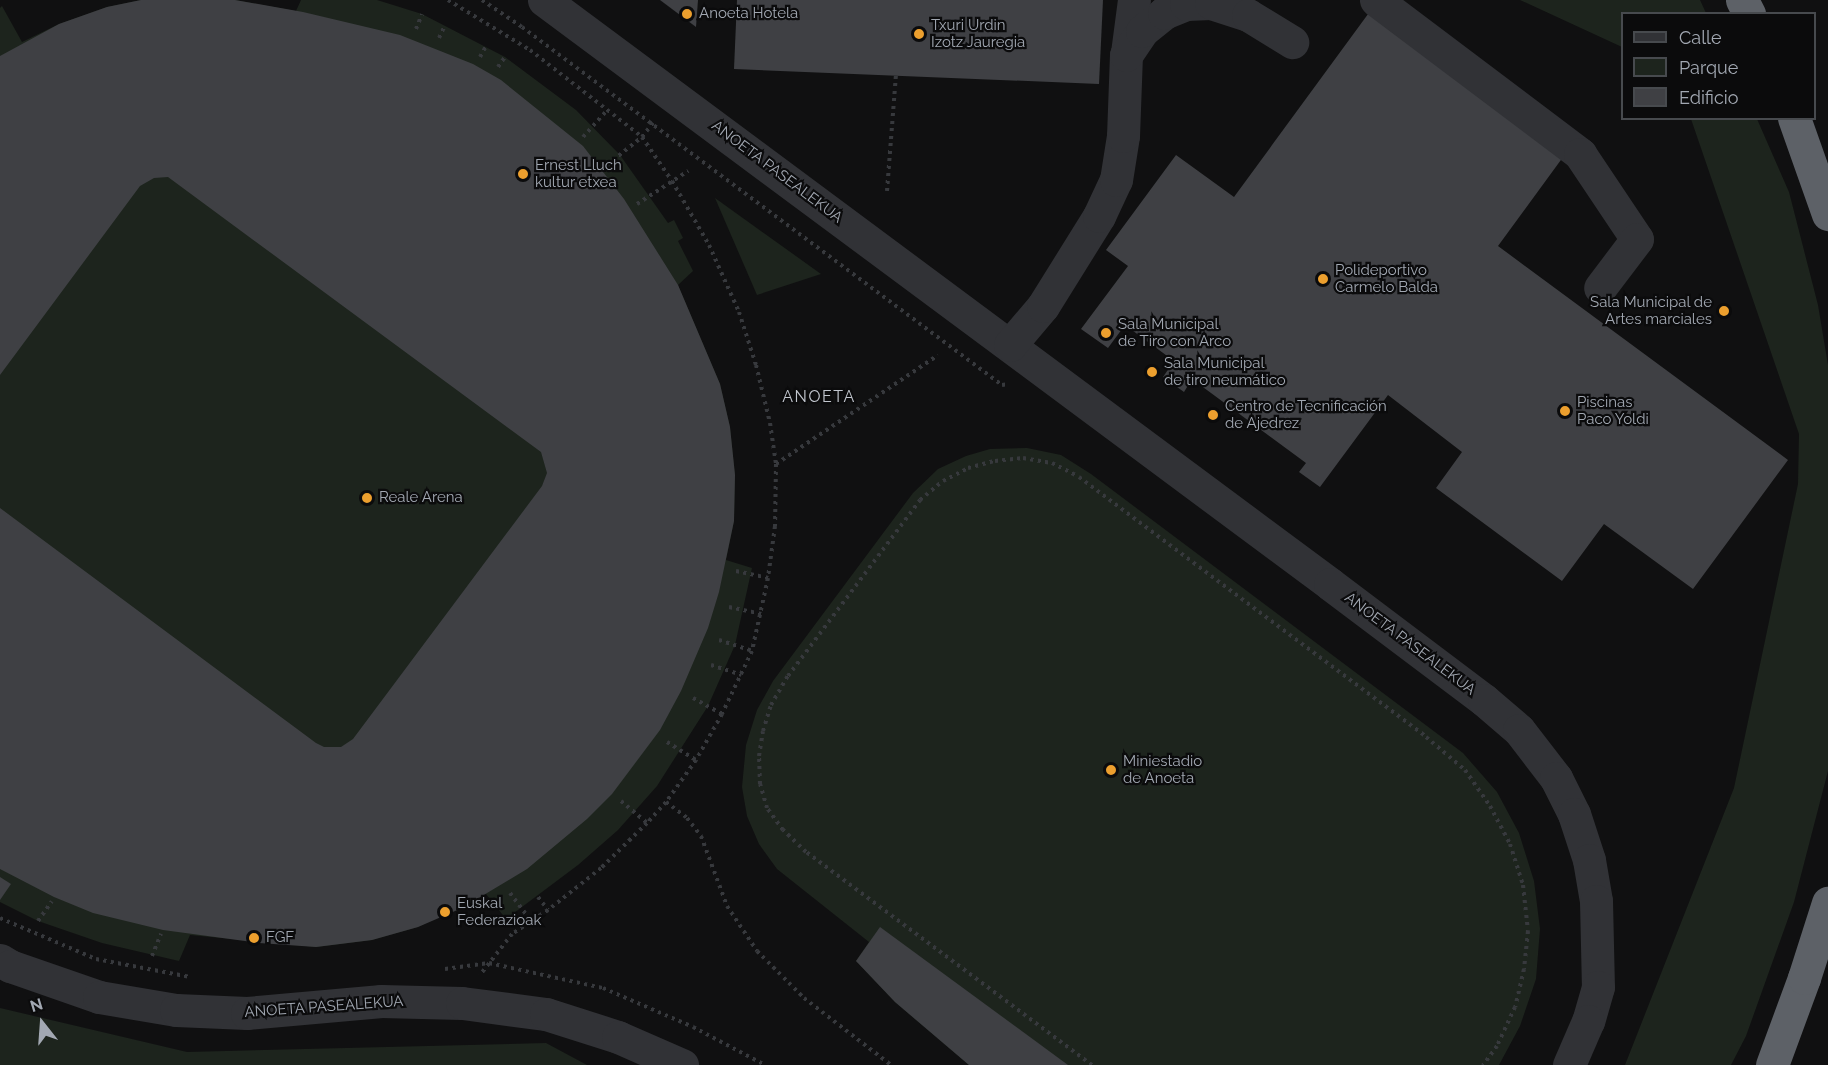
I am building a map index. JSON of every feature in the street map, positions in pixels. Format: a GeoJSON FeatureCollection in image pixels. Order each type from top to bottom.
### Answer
{"type":"FeatureCollection","features":[{"type":"Feature","properties":{"kind":"highway"},"geometry":{"type":"LineString","coordinates":[[1795,120],[1828,214]]}},
{"type":"Feature","properties":{"kind":"highway"},"geometry":{"type":"LineString","coordinates":[[1772,1065],[1804,978],[1828,903]]}},
{"type":"Feature","properties":{"kind":"street","name":"ANOETA PASEALEKUA"},"geometry":{"type":"LineString","coordinates":[[544,0],[1010,345],[1484,700],[1519,730],[1543,758],[1565,795],[1583,837],[1596,901],[1598,987],[1588,1021],[1569,1065]]}},
{"type":"Feature","properties":{"kind":"street"},"geometry":{"type":"LineString","coordinates":[[1010,345],[1043,306],[1099,216],[1116,180],[1123,136],[1126,55],[1134,0]]}},
{"type":"Feature","properties":{"kind":"street"},"geometry":{"type":"LineString","coordinates":[[1376,0],[1580,154],[1637,239],[1600,288]]}},
{"type":"Feature","properties":{"kind":"street"},"geometry":{"type":"LineString","coordinates":[[1126,55],[1142,31],[1164,13],[1186,4],[1211,3],[1248,15],[1292,42]]}},
{"type":"Feature","properties":{"kind":"street","name":"ANOETA PASEALEKUA"},"geometry":{"type":"LineString","coordinates":[[0,960],[10,966],[99,997],[176,1010],[247,1013],[381,1001],[462,1002],[546,1014],[618,1037],[682,1065]]}},
{"type":"Feature","properties":{"kind":"path"},"geometry":{"type":"LineString","coordinates":[[448,0],[530,50],[642,137],[672,181],[709,245],[739,312],[759,377],[770,423],[776,464],[775,526],[768,578],[752,651],[722,714],[696,760],[666,802],[601,868],[548,910],[512,934],[462,1002]]}},
{"type":"Feature","properties":{"kind":"path"},"geometry":{"type":"LineString","coordinates":[[482,0],[522,27],[1002,385],[1054,379]]}},
{"type":"Feature","properties":{"kind":"path"},"geometry":{"type":"LineString","coordinates":[[416,29],[422,15]]}},
{"type":"Feature","properties":{"kind":"path"},"geometry":{"type":"LineString","coordinates":[[439,38],[445,25]]}},
{"type":"Feature","properties":{"kind":"path"},"geometry":{"type":"LineString","coordinates":[[480,57],[486,46]]}},
{"type":"Feature","properties":{"kind":"path"},"geometry":{"type":"LineString","coordinates":[[498,67],[506,57]]}},
{"type":"Feature","properties":{"kind":"path"},"geometry":{"type":"LineString","coordinates":[[887,191],[896,75]]}},
{"type":"Feature","properties":{"kind":"path"},"geometry":{"type":"LineString","coordinates":[[583,137],[607,110]]}},
{"type":"Feature","properties":{"kind":"path"},"geometry":{"type":"LineString","coordinates":[[608,165],[642,137]]}},
{"type":"Feature","properties":{"kind":"path"},"geometry":{"type":"LineString","coordinates":[[637,204],[688,171]]}},
{"type":"Feature","properties":{"kind":"path"},"geometry":{"type":"LineString","coordinates":[[776,464],[938,355]]}},
{"type":"Feature","properties":{"kind":"path"},"geometry":{"type":"LineString","coordinates":[[1092,1065],[807,852],[783,830],[767,808],[760,783],[759,756],[763,732],[771,705],[788,676],[920,500],[943,481],[968,468],[995,461],[1023,458],[1052,463],[1079,477],[1426,737],[1465,770],[1491,806],[1510,844],[1523,885],[1528,931],[1524,969],[1515,1007],[1497,1046],[1483,1065]]}},
{"type":"Feature","properties":{"kind":"path"},"geometry":{"type":"LineString","coordinates":[[736,571],[768,578]]}},
{"type":"Feature","properties":{"kind":"path"},"geometry":{"type":"LineString","coordinates":[[729,607],[761,614]]}},
{"type":"Feature","properties":{"kind":"path"},"geometry":{"type":"LineString","coordinates":[[719,640],[752,651]]}},
{"type":"Feature","properties":{"kind":"path"},"geometry":{"type":"LineString","coordinates":[[711,665],[741,675]]}},
{"type":"Feature","properties":{"kind":"path"},"geometry":{"type":"LineString","coordinates":[[693,698],[722,714]]}},
{"type":"Feature","properties":{"kind":"path"},"geometry":{"type":"LineString","coordinates":[[667,742],[696,760]]}},
{"type":"Feature","properties":{"kind":"path"},"geometry":{"type":"LineString","coordinates":[[621,801],[647,823]]}},
{"type":"Feature","properties":{"kind":"path"},"geometry":{"type":"LineString","coordinates":[[666,802],[687,818],[701,836],[727,906],[757,951],[804,998],[891,1065]]}},
{"type":"Feature","properties":{"kind":"path"},"geometry":{"type":"LineString","coordinates":[[510,893],[531,921]]}},
{"type":"Feature","properties":{"kind":"path"},"geometry":{"type":"LineString","coordinates":[[538,897],[548,910]]}},
{"type":"Feature","properties":{"kind":"path"},"geometry":{"type":"LineString","coordinates":[[38,921],[52,901]]}},
{"type":"Feature","properties":{"kind":"path"},"geometry":{"type":"LineString","coordinates":[[0,918],[96,959],[199,978]]}},
{"type":"Feature","properties":{"kind":"path"},"geometry":{"type":"LineString","coordinates":[[152,956],[161,934]]}},
{"type":"Feature","properties":{"kind":"path"},"geometry":{"type":"LineString","coordinates":[[439,970],[489,963],[603,988],[693,1027],[765,1065]]}},
{"type":"Feature","properties":{"kind":"green space","name":"Reale Arena"},"geometry":{"type":"Polygon","coordinates":[[[141,0],[235,0],[296,11],[301,0],[377,0],[422,14],[505,57],[576,110],[620,155],[668,223],[674,220],[683,238],[678,241],[693,271],[678,285],[720,384],[730,427],[735,475],[734,521],[726,560],[752,568],[735,645],[708,706],[657,786],[618,830],[578,865],[506,919],[486,894],[418,927],[372,940],[316,947],[190,935],[179,961],[102,943],[38,921],[0,902],[0,8],[2,6],[22,42],[59,24],[107,7],[141,0]]]}},
{"type":"Feature","properties":{"kind":"green space"},"geometry":{"type":"Polygon","coordinates":[[[1520,0],[1700,0],[1706,12],[1621,12],[1621,47],[1520,0]]]}},
{"type":"Feature","properties":{"kind":"green space"},"geometry":{"type":"Polygon","coordinates":[[[1691,120],[1757,120],[1789,192],[1818,305],[1828,365],[1828,771],[1794,902],[1746,1036],[1731,1065],[1625,1065],[1734,788],[1798,484],[1799,434],[1691,120]]]}},
{"type":"Feature","properties":{"kind":"green space"},"geometry":{"type":"Polygon","coordinates":[[[715,198],[821,274],[757,295],[715,198]]]}},
{"type":"Feature","properties":{"kind":"green space","name":"Miniestadio de Anoeta"},"geometry":{"type":"Polygon","coordinates":[[[1027,448],[1061,455],[1091,474],[1463,753],[1497,792],[1519,833],[1534,881],[1540,929],[1536,979],[1520,1026],[1499,1065],[969,1065],[895,1002],[856,961],[869,942],[777,869],[759,844],[747,816],[742,787],[746,745],[757,710],[773,681],[913,493],[938,469],[966,456],[990,449],[1027,448]]]}},
{"type":"Feature","properties":{"kind":"green space"},"geometry":{"type":"Polygon","coordinates":[[[0,1008],[187,1052],[546,1043],[587,1065],[0,1065],[0,1008]]]}},
{"type":"Feature","properties":{"kind":"building","name":"Reale Arena"},"geometry":{"type":"Polygon","coordinates":[[[141,0],[235,0],[303,12],[400,35],[473,64],[501,80],[583,146],[624,199],[678,285],[720,384],[730,427],[735,475],[734,521],[719,592],[708,628],[681,691],[660,730],[612,794],[587,819],[527,869],[462,908],[418,927],[372,940],[316,947],[259,943],[163,930],[93,913],[54,897],[0,869],[0,508],[316,743],[324,747],[341,747],[353,739],[542,486],[547,473],[541,452],[168,177],[154,178],[140,186],[0,375],[0,56],[59,24],[107,7],[141,0]]]}},
{"type":"Feature","properties":{"kind":"building","name":"Anoeta Hotela"},"geometry":{"type":"Polygon","coordinates":[[[660,0],[698,0],[696,27],[660,0]]]}},
{"type":"Feature","properties":{"kind":"building","name":"Txuri Urdin Izotz Jauregia"},"geometry":{"type":"Polygon","coordinates":[[[737,0],[1103,0],[1099,84],[734,69],[737,0]]]}},
{"type":"Feature","properties":{"kind":"building"},"geometry":{"type":"Polygon","coordinates":[[[1371,10],[1566,153],[1498,246],[1788,460],[1693,589],[1604,524],[1562,581],[1436,488],[1462,452],[1388,395],[1320,487],[1299,472],[1306,463],[1192,379],[1184,392],[1163,377],[1174,361],[1125,325],[1108,348],[1081,329],[1128,266],[1106,250],[1176,155],[1234,197],[1371,10]]]}},
{"type":"Feature","properties":{"kind":"building"},"geometry":{"type":"Polygon","coordinates":[[[0,877],[11,884],[0,900],[0,877]]]}},
{"type":"Feature","properties":{"kind":"building"},"geometry":{"type":"Polygon","coordinates":[[[880,927],[1068,1065],[969,1065],[895,1002],[856,961],[880,927]]]}},
{"type":"Feature","properties":{"kind":"place","name":"Anoeta Hotela"},"geometry":{"type":"Point","coordinates":[687,14]}},
{"type":"Feature","properties":{"kind":"place","name":"Txuri Urdin Izotz Jauregia"},"geometry":{"type":"Point","coordinates":[919,34]}},
{"type":"Feature","properties":{"kind":"place","name":"Ernest Lluch kultur etxea"},"geometry":{"type":"Point","coordinates":[523,174]}},
{"type":"Feature","properties":{"kind":"place","name":"Polideportivo Carmelo Balda"},"geometry":{"type":"Point","coordinates":[1323,279]}},
{"type":"Feature","properties":{"kind":"place","name":"Sala Municipal de Artes marciales"},"geometry":{"type":"Point","coordinates":[1724,311]}},
{"type":"Feature","properties":{"kind":"place","name":"Sala Municipal de Tiro con Arco"},"geometry":{"type":"Point","coordinates":[1106,333]}},
{"type":"Feature","properties":{"kind":"place","name":"Sala Municipal de tiro neumático"},"geometry":{"type":"Point","coordinates":[1152,372]}},
{"type":"Feature","properties":{"kind":"place","name":"Piscinas Paco Yoldi"},"geometry":{"type":"Point","coordinates":[1565,411]}},
{"type":"Feature","properties":{"kind":"place","name":"Centro de Tecnificación de Ajedrez"},"geometry":{"type":"Point","coordinates":[1213,415]}},
{"type":"Feature","properties":{"kind":"place","name":"Reale Arena"},"geometry":{"type":"Point","coordinates":[367,498]}},
{"type":"Feature","properties":{"kind":"place","name":"Miniestadio de Anoeta"},"geometry":{"type":"Point","coordinates":[1111,770]}},
{"type":"Feature","properties":{"kind":"place","name":"Euskal Federazioak"},"geometry":{"type":"Point","coordinates":[445,912]}},
{"type":"Feature","properties":{"kind":"place","name":"FGF"},"geometry":{"type":"Point","coordinates":[254,938]}},
{"type":"Feature","properties":{"kind":"district","name":"ANOETA"},"geometry":{"type":"Point","coordinates":[819,397]}}]}
